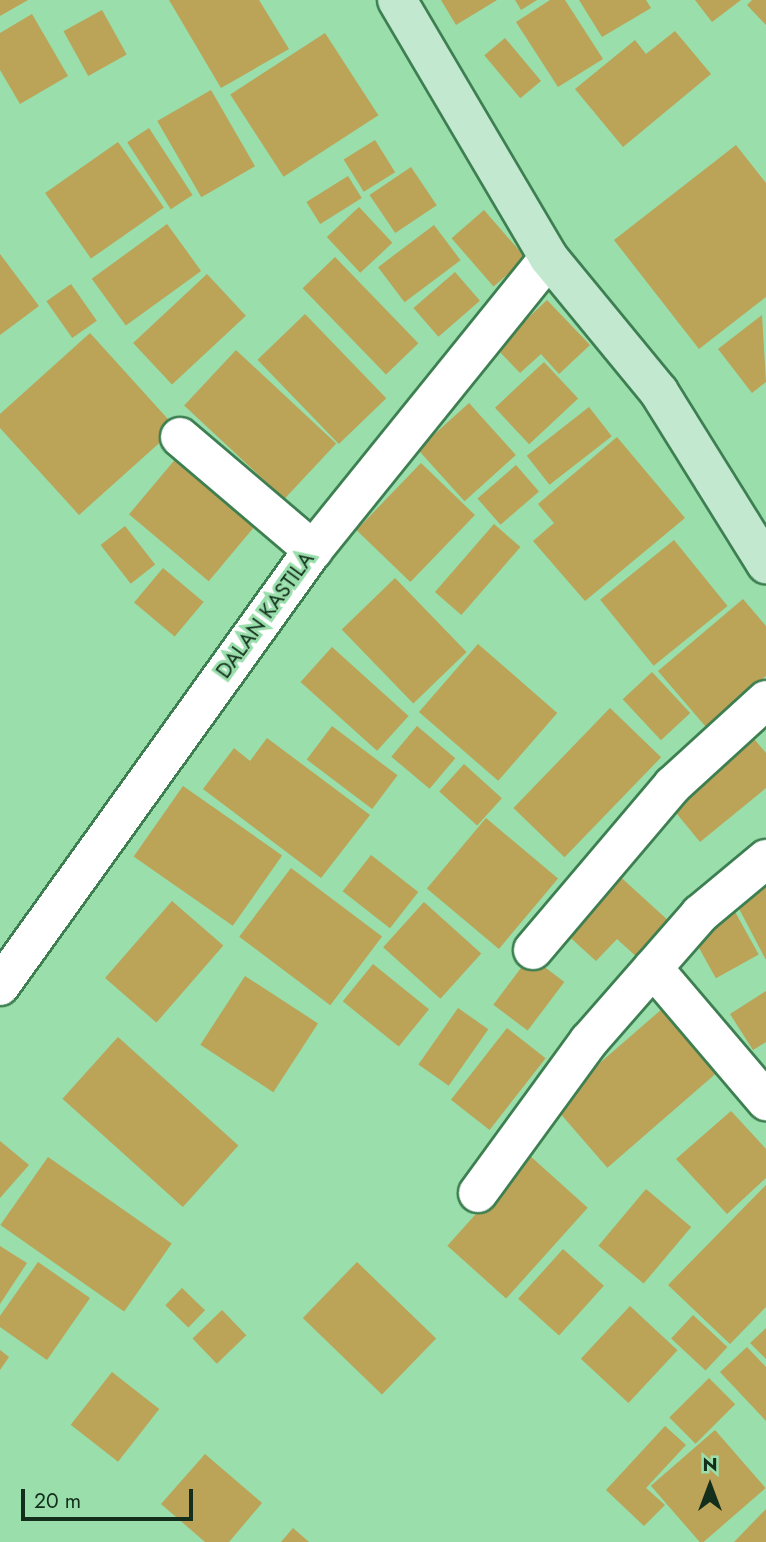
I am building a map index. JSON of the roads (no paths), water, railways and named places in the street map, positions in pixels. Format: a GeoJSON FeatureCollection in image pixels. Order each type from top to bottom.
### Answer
{"type":"FeatureCollection","features":[{"type":"Feature","properties":{"kind":"street"},"geometry":{"type":"LineString","coordinates":[[397,0],[549,258],[659,392],[766,564]]}},
{"type":"Feature","properties":{"kind":"street","name":"DALAN KASTILA"},"geometry":{"type":"LineString","coordinates":[[0,986],[313,550],[549,258]]}},
{"type":"Feature","properties":{"kind":"street"},"geometry":{"type":"LineString","coordinates":[[180,438],[313,550]]}},
{"type":"Feature","properties":{"kind":"street"},"geometry":{"type":"LineString","coordinates":[[533,950],[673,785],[766,700]]}},
{"type":"Feature","properties":{"kind":"street"},"geometry":{"type":"LineString","coordinates":[[478,1193],[589,1041],[701,914],[766,859]]}},
{"type":"Feature","properties":{"kind":"street"},"geometry":{"type":"LineString","coordinates":[[653,968],[766,1101]]}}]}
